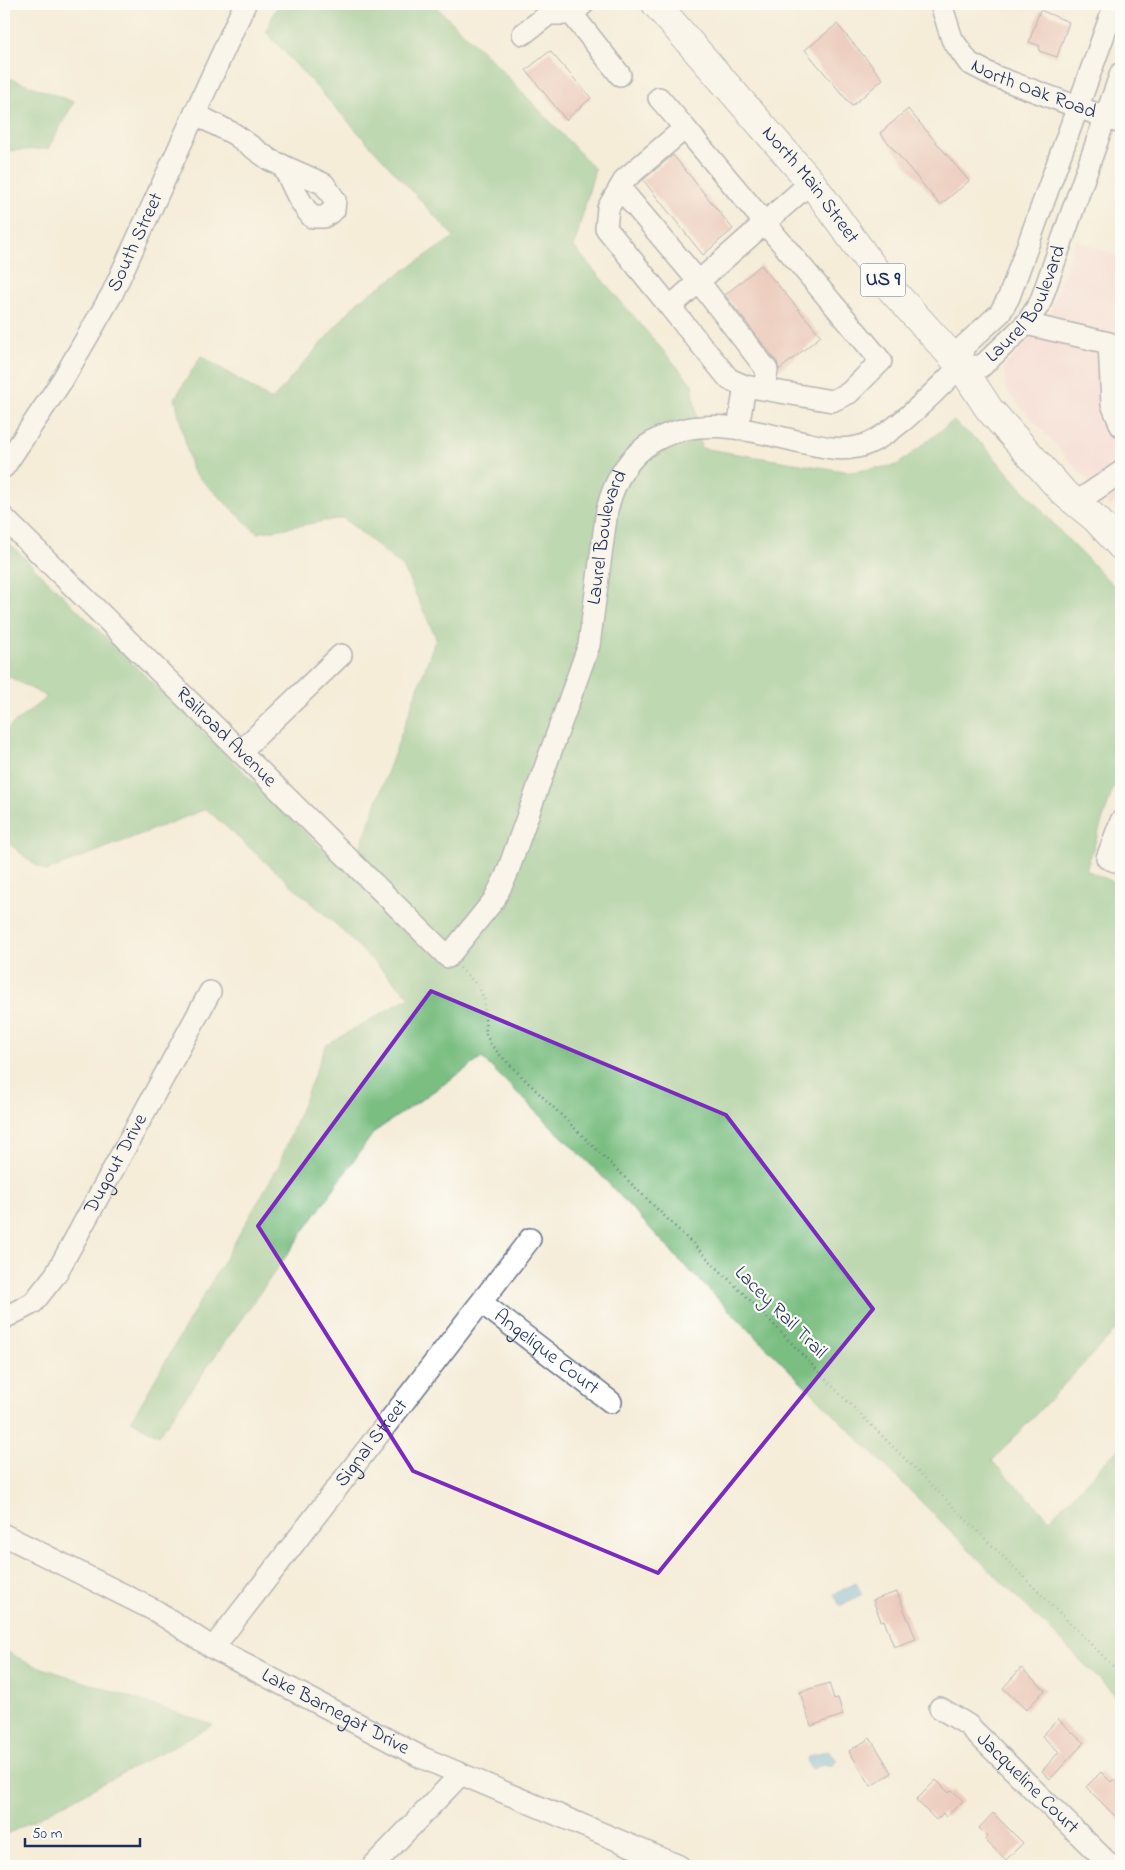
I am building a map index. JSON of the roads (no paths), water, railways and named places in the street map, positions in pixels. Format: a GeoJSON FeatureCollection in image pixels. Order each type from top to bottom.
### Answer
{"type":"FeatureCollection","features":[{"type":"Feature","properties":{"kind":"highway","name":"North Main Street"},"geometry":{"type":"LineString","coordinates":[[656,4],[811,182],[880,277],[960,366],[989,410],[1063,492],[1096,519],[1121,546]]}},
{"type":"Feature","properties":{"kind":"street","name":"South Street"},"geometry":{"type":"LineString","coordinates":[[4,468],[63,379],[112,294],[245,4]]}},
{"type":"Feature","properties":{"kind":"street","name":"North Oak Road"},"geometry":{"type":"LineString","coordinates":[[941,4],[952,39],[969,63],[1002,79],[1114,120]]}},
{"type":"Feature","properties":{"kind":"street","name":"Laurel Boulevard"},"geometry":{"type":"LineString","coordinates":[[448,957],[494,900],[506,876],[580,674],[589,645],[594,617],[607,510],[612,491],[630,460],[648,444],[667,433],[690,427],[738,428],[830,448],[859,447],[878,439],[893,428],[960,366],[963,347],[1000,313],[1009,297],[1115,4]]}},
{"type":"Feature","properties":{"kind":"street"},"geometry":{"type":"LineString","coordinates":[[523,34],[549,14],[577,9],[620,75]]}},
{"type":"Feature","properties":{"kind":"street","name":"Laurel Boulevard"},"geometry":{"type":"LineString","coordinates":[[960,366],[982,366],[1026,324],[1040,303],[1050,282],[1070,216],[1114,120],[1121,73]]}},
{"type":"Feature","properties":{"kind":"street"},"geometry":{"type":"LineString","coordinates":[[659,98],[685,128],[764,224],[881,361],[849,393],[832,401],[754,387],[729,380],[606,228],[608,208],[625,180],[685,128]]}},
{"type":"Feature","properties":{"kind":"street"},"geometry":{"type":"LineString","coordinates":[[196,114],[234,134],[270,160],[282,165]]}},
{"type":"Feature","properties":{"kind":"street"},"geometry":{"type":"LineString","coordinates":[[670,307],[811,182]]}},
{"type":"Feature","properties":{"kind":"street"},"geometry":{"type":"LineString","coordinates":[[620,188],[699,282],[768,370],[754,387],[738,428]]}},
{"type":"Feature","properties":{"kind":"street","name":"Laurel Boulevard"},"geometry":{"type":"LineString","coordinates":[[1043,206],[1070,216]]}},
{"type":"Feature","properties":{"kind":"street"},"geometry":{"type":"LineString","coordinates":[[1026,324],[1109,343],[1112,404],[1121,426]]}},
{"type":"Feature","properties":{"kind":"street"},"geometry":{"type":"LineString","coordinates":[[1076,502],[1121,472]]}},
{"type":"Feature","properties":{"kind":"street","name":"Railroad Avenue"},"geometry":{"type":"LineString","coordinates":[[4,518],[448,957]]}},
{"type":"Feature","properties":{"kind":"street"},"geometry":{"type":"LineString","coordinates":[[240,752],[341,655]]}},
{"type":"Feature","properties":{"kind":"street"},"geometry":{"type":"LineString","coordinates":[[1121,821],[1107,858],[1121,863]]}},
{"type":"Feature","properties":{"kind":"street","name":"Dugout Drive"},"geometry":{"type":"LineString","coordinates":[[4,1318],[33,1303],[56,1274],[210,992]]}},
{"type":"Feature","properties":{"kind":"street","name":"Signal Street"},"geometry":{"type":"LineString","coordinates":[[213,1648],[530,1239]]}},
{"type":"Feature","properties":{"kind":"street","name":"Angelique Court"},"geometry":{"type":"LineString","coordinates":[[482,1303],[611,1402]]}},
{"type":"Feature","properties":{"kind":"street","name":"Lake Barnegat Drive"},"geometry":{"type":"LineString","coordinates":[[4,1535],[156,1611],[213,1648],[423,1758],[679,1866]]}},
{"type":"Feature","properties":{"kind":"street","name":"Jacqueline Court"},"geometry":{"type":"LineString","coordinates":[[940,1708],[968,1725],[1111,1866]]}},
{"type":"Feature","properties":{"kind":"street"},"geometry":{"type":"LineString","coordinates":[[373,1866],[461,1774]]}},
{"type":"Feature","properties":{"kind":"water"},"geometry":{"type":"Polygon","coordinates":[[[856,1583],[862,1594],[840,1606],[834,1594],[856,1583]]]}},
{"type":"Feature","properties":{"kind":"water"},"geometry":{"type":"Polygon","coordinates":[[[828,1750],[837,1760],[833,1765],[825,1764],[812,1769],[806,1761],[808,1757],[828,1750]]]}}]}
